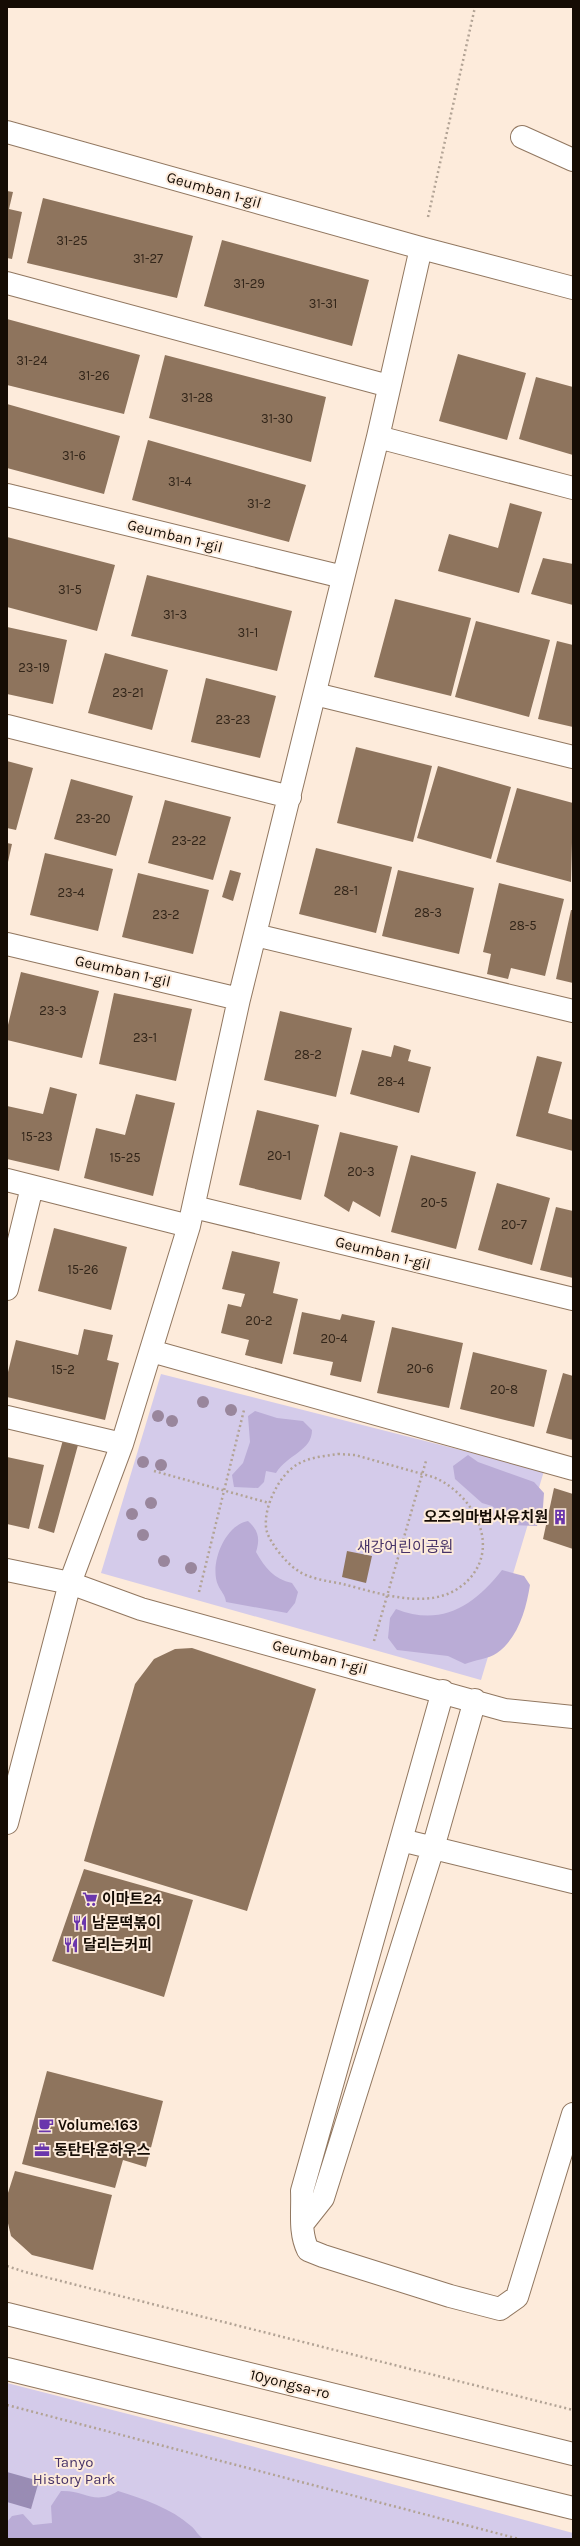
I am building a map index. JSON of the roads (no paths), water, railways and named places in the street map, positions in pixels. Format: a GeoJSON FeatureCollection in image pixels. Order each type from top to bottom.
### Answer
{"type":"FeatureCollection","features":[{"type":"Feature","properties":{"kind":"street","name":"Geumban 1-gil"},"geometry":{"type":"LineString","coordinates":[[7,132],[421,248],[573,288]]}},
{"type":"Feature","properties":{"kind":"street"},"geometry":{"type":"LineString","coordinates":[[522,138],[573,160]]}},
{"type":"Feature","properties":{"kind":"street"},"geometry":{"type":"LineString","coordinates":[[7,1823],[70,1583],[122,1444],[191,1217],[239,999],[378,437],[421,248]]}},
{"type":"Feature","properties":{"kind":"street"},"geometry":{"type":"LineString","coordinates":[[7,283],[389,386]]}},
{"type":"Feature","properties":{"kind":"street"},"geometry":{"type":"LineString","coordinates":[[378,437],[573,488]]}},
{"type":"Feature","properties":{"kind":"street","name":"Geumban 1-gil"},"geometry":{"type":"LineString","coordinates":[[7,495],[343,577]]}},
{"type":"Feature","properties":{"kind":"street"},"geometry":{"type":"LineString","coordinates":[[315,694],[573,757]]}},
{"type":"Feature","properties":{"kind":"street"},"geometry":{"type":"LineString","coordinates":[[7,726],[290,797]]}},
{"type":"Feature","properties":{"kind":"street"},"geometry":{"type":"LineString","coordinates":[[255,935],[573,1010]]}},
{"type":"Feature","properties":{"kind":"street","name":"Geumban 1-gil"},"geometry":{"type":"LineString","coordinates":[[7,944],[239,999]]}},
{"type":"Feature","properties":{"kind":"street","name":"Geumban 1-gil"},"geometry":{"type":"LineString","coordinates":[[7,1180],[32,1187],[191,1217],[573,1300]]}},
{"type":"Feature","properties":{"kind":"street"},"geometry":{"type":"LineString","coordinates":[[7,1289],[32,1187]]}},
{"type":"Feature","properties":{"kind":"street"},"geometry":{"type":"LineString","coordinates":[[151,1351],[573,1469]]}},
{"type":"Feature","properties":{"kind":"street"},"geometry":{"type":"LineString","coordinates":[[7,1417],[122,1444]]}},
{"type":"Feature","properties":{"kind":"street","name":"Geumban 1-gil"},"geometry":{"type":"LineString","coordinates":[[7,1570],[70,1583],[141,1609],[443,1691],[505,1710],[548,1716],[573,1717]]}},
{"type":"Feature","properties":{"kind":"street"},"geometry":{"type":"LineString","coordinates":[[443,1691],[302,2191],[304,2222],[302,2237],[308,2250],[450,2296],[500,2309],[517,2297],[573,2114]]}},
{"type":"Feature","properties":{"kind":"street"},"geometry":{"type":"LineString","coordinates":[[304,2222],[323,2198],[433,1848],[475,1700]]}},
{"type":"Feature","properties":{"kind":"street"},"geometry":{"type":"LineString","coordinates":[[401,1840],[573,1882]]}},
{"type":"Feature","properties":{"kind":"street","name":"10yongsa-ro"},"geometry":{"type":"LineString","coordinates":[[7,2314],[573,2454]]}},
{"type":"Feature","properties":{"kind":"street"},"geometry":{"type":"LineString","coordinates":[[7,2369],[573,2508]]}},
{"type":"Feature","properties":{"kind":"place","name":"오즈의마법사유치원"},"geometry":{"type":"Point","coordinates":[560,1517]}},
{"type":"Feature","properties":{"kind":"place","name":"이마트24"},"geometry":{"type":"Point","coordinates":[90,1899]}},
{"type":"Feature","properties":{"kind":"place","name":"남문떡볶이"},"geometry":{"type":"Point","coordinates":[80,1923]}},
{"type":"Feature","properties":{"kind":"place","name":"달리는커피"},"geometry":{"type":"Point","coordinates":[71,1945]}},
{"type":"Feature","properties":{"kind":"place","name":"Volume.163"},"geometry":{"type":"Point","coordinates":[46,2125]}},
{"type":"Feature","properties":{"kind":"place","name":"동탄타운하우스"},"geometry":{"type":"Point","coordinates":[42,2150]}},
{"type":"Feature","properties":{"kind":"park label","name":"새강어린이공원"},"geometry":{"type":"Point","coordinates":[405,1547]}},
{"type":"Feature","properties":{"kind":"park label","name":"Tanyo History Park"},"geometry":{"type":"Point","coordinates":[74,2470]}}]}
